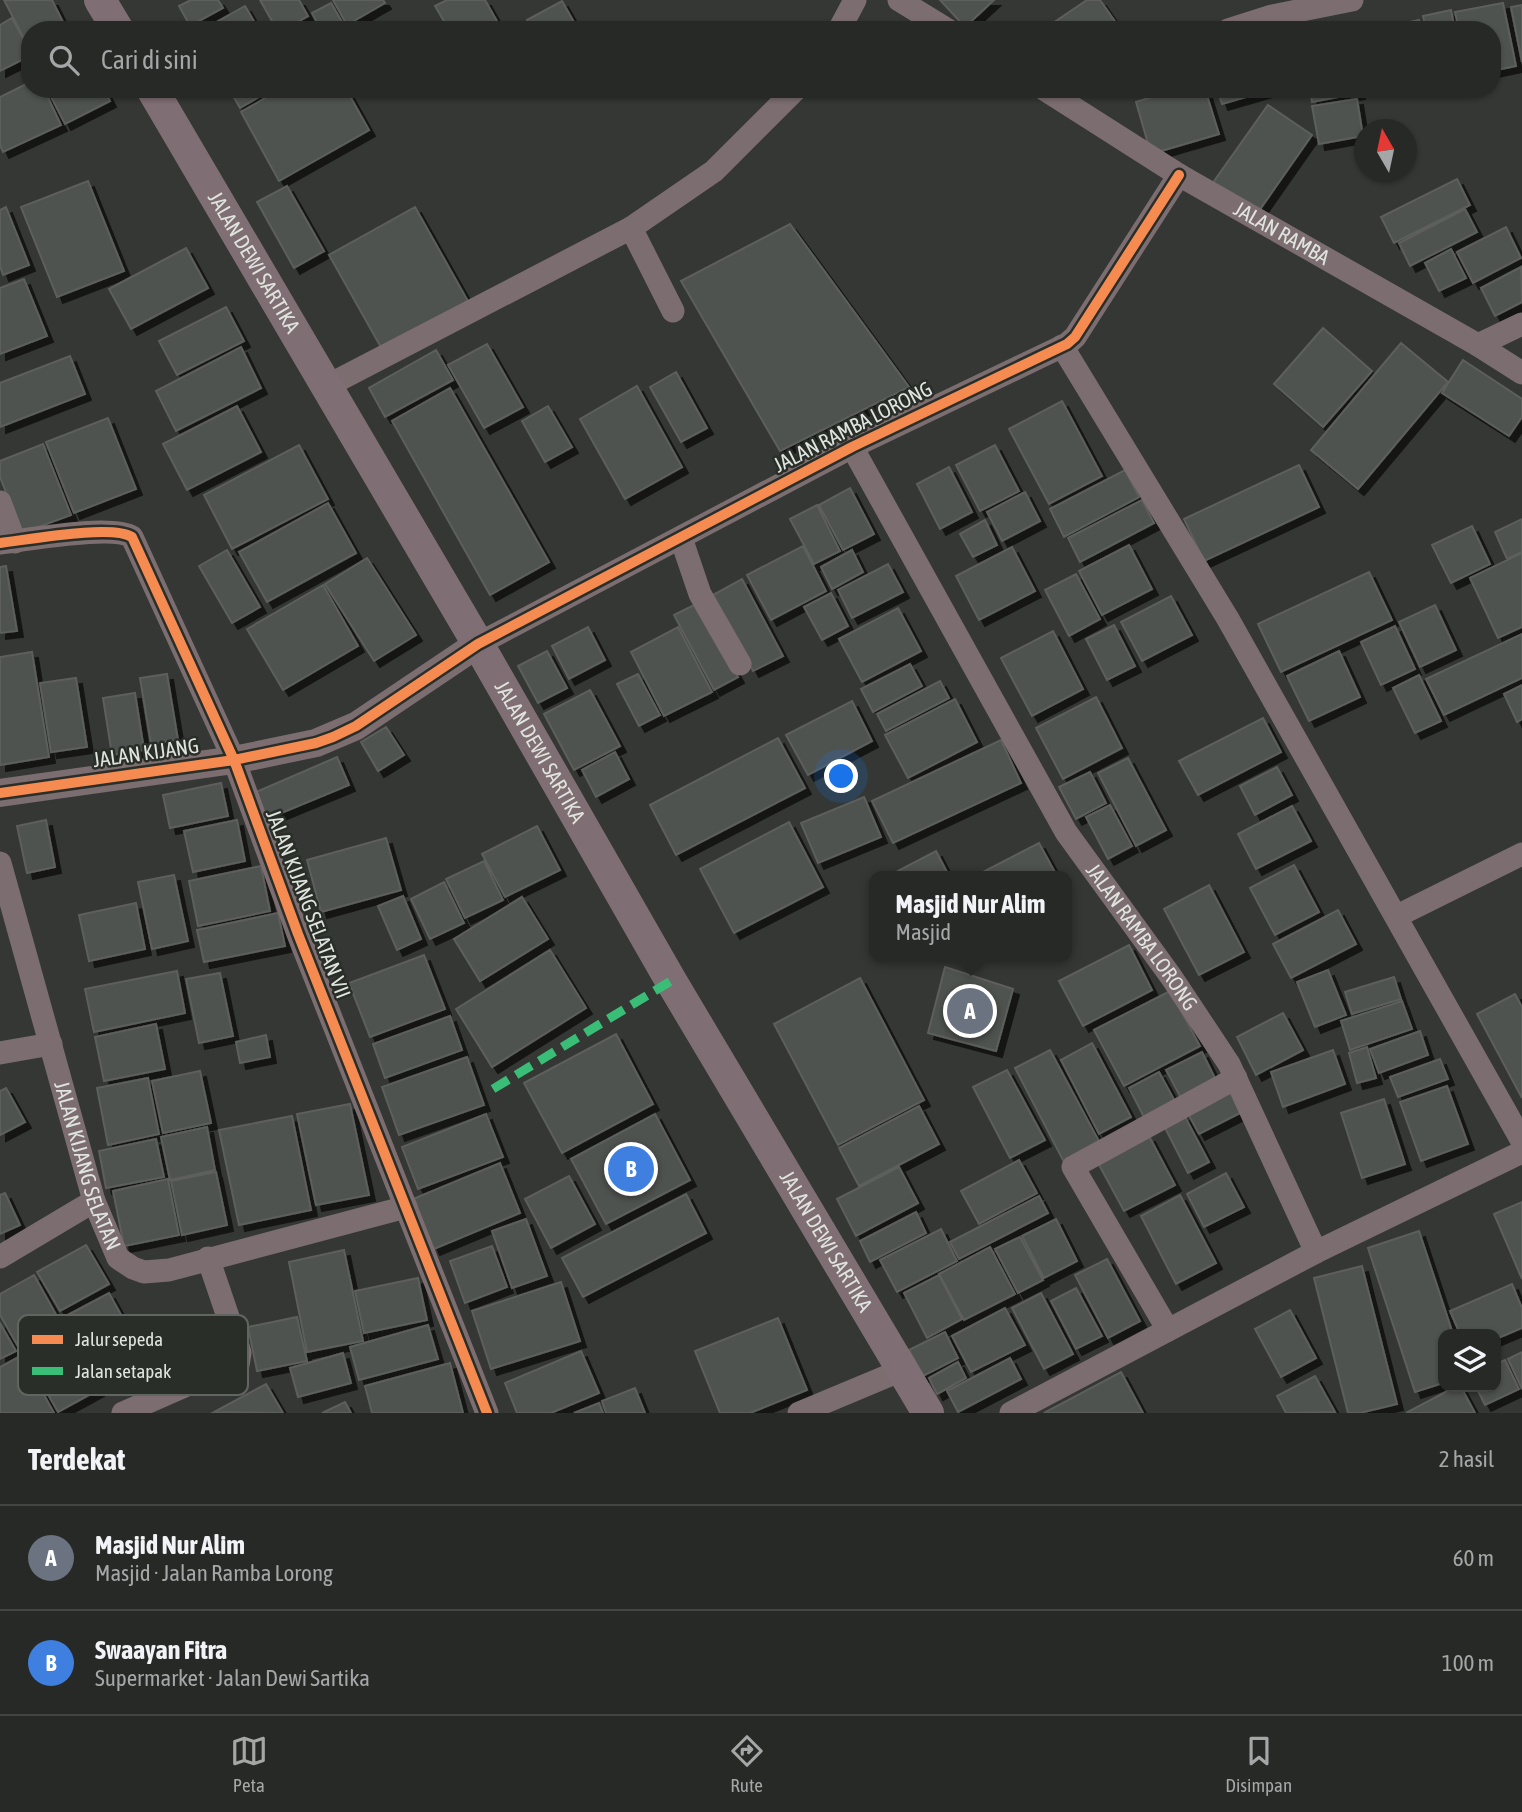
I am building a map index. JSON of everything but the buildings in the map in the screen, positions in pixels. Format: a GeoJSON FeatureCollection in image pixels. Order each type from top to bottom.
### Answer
{"type":"FeatureCollection","features":[{"type":"Feature","properties":{"kind":"main road"},"geometry":{"type":"LineString","coordinates":[[100,0],[113,21]]}},
{"type":"Feature","properties":{"kind":"main road","name":"JALAN DEWI SARTIKA"},"geometry":{"type":"LineString","coordinates":[[157,98],[478,644],[671,981],[928,1413]]}},
{"type":"Feature","properties":{"kind":"street"},"geometry":{"type":"LineString","coordinates":[[844,21],[855,0]]}},
{"type":"Feature","properties":{"kind":"street"},"geometry":{"type":"LineString","coordinates":[[900,0],[934,21]]}},
{"type":"Feature","properties":{"kind":"street"},"geometry":{"type":"LineString","coordinates":[[1256,21],[1352,0]]}},
{"type":"Feature","properties":{"kind":"street"},"geometry":{"type":"LineString","coordinates":[[327,386],[631,228],[715,171],[787,98]]}},
{"type":"Feature","properties":{"kind":"street","name":"JALAN RAMBA"},"geometry":{"type":"LineString","coordinates":[[1065,98],[1179,174],[1478,345],[1522,373]]}},
{"type":"Feature","properties":{"kind":"street","name":"JALAN RAMBA LORONG"},"geometry":{"type":"LineString","coordinates":[[478,644],[852,447],[1062,346],[1075,337],[1179,174]]}},
{"type":"Feature","properties":{"kind":"street"},"geometry":{"type":"LineString","coordinates":[[631,228],[673,312]]}},
{"type":"Feature","properties":{"kind":"street"},"geometry":{"type":"LineString","coordinates":[[1478,345],[1522,324]]}},
{"type":"Feature","properties":{"kind":"street"},"geometry":{"type":"LineString","coordinates":[[1062,346],[1228,619],[1522,1141]]}},
{"type":"Feature","properties":{"kind":"street","name":"JALAN RAMBA LORONG"},"geometry":{"type":"LineString","coordinates":[[852,447],[1070,840],[1180,989],[1236,1078],[1316,1252]]}},
{"type":"Feature","properties":{"kind":"street"},"geometry":{"type":"LineString","coordinates":[[0,502],[7,543]]}},
{"type":"Feature","properties":{"kind":"street","name":"JALAN KIJANG SELATAN VII"},"geometry":{"type":"LineString","coordinates":[[7,543],[103,532],[126,533],[132,537],[234,760],[298,934],[487,1413]]}},
{"type":"Feature","properties":{"kind":"street"},"geometry":{"type":"LineString","coordinates":[[681,538],[700,594],[740,663]]}},
{"type":"Feature","properties":{"kind":"street","name":"JALAN KIJANG"},"geometry":{"type":"LineString","coordinates":[[0,793],[234,760],[316,743],[345,731],[478,644]]}},
{"type":"Feature","properties":{"kind":"street"},"geometry":{"type":"LineString","coordinates":[[1397,916],[1522,854]]}},
{"type":"Feature","properties":{"kind":"street","name":"JALAN KIJANG SELATAN"},"geometry":{"type":"LineString","coordinates":[[0,863],[94,1201],[118,1258],[133,1268],[153,1272],[406,1207]]}},
{"type":"Feature","properties":{"kind":"street"},"geometry":{"type":"LineString","coordinates":[[0,1053],[51,1044]]}},
{"type":"Feature","properties":{"kind":"street"},"geometry":{"type":"LineString","coordinates":[[1168,1330],[1073,1167],[1236,1078]]}},
{"type":"Feature","properties":{"kind":"street"},"geometry":{"type":"LineString","coordinates":[[1012,1413],[1316,1252],[1522,1152]]}},
{"type":"Feature","properties":{"kind":"street"},"geometry":{"type":"LineString","coordinates":[[0,1257],[94,1201]]}},
{"type":"Feature","properties":{"kind":"street"},"geometry":{"type":"LineString","coordinates":[[208,1258],[227,1315]]}},
{"type":"Feature","properties":{"kind":"street"},"geometry":{"type":"LineString","coordinates":[[799,1413],[902,1370]]}},
{"type":"Feature","properties":{"kind":"street"},"geometry":{"type":"LineString","coordinates":[[123,1413],[164,1395]]}},
{"type":"Feature","properties":{"kind":"marked path"},"geometry":{"type":"LineString","coordinates":[[493,1089],[671,981]]}},
{"type":"Feature","properties":{"kind":"cycle path"},"geometry":{"type":"LineString","coordinates":[[0,793],[234,760],[316,743],[356,726],[478,644],[852,447],[1067,344],[1075,337],[1179,175]]}},
{"type":"Feature","properties":{"kind":"cycle path"},"geometry":{"type":"LineString","coordinates":[[0,543],[89,532],[122,533],[132,537],[234,760],[298,934],[487,1413]]}},
{"type":"Feature","properties":{"kind":"place","name":"Masjid Nur Alim"},"geometry":{"type":"Point","coordinates":[970,1011]}},
{"type":"Feature","properties":{"kind":"place","name":"Swaayan Fitra"},"geometry":{"type":"Point","coordinates":[631,1169]}}]}
